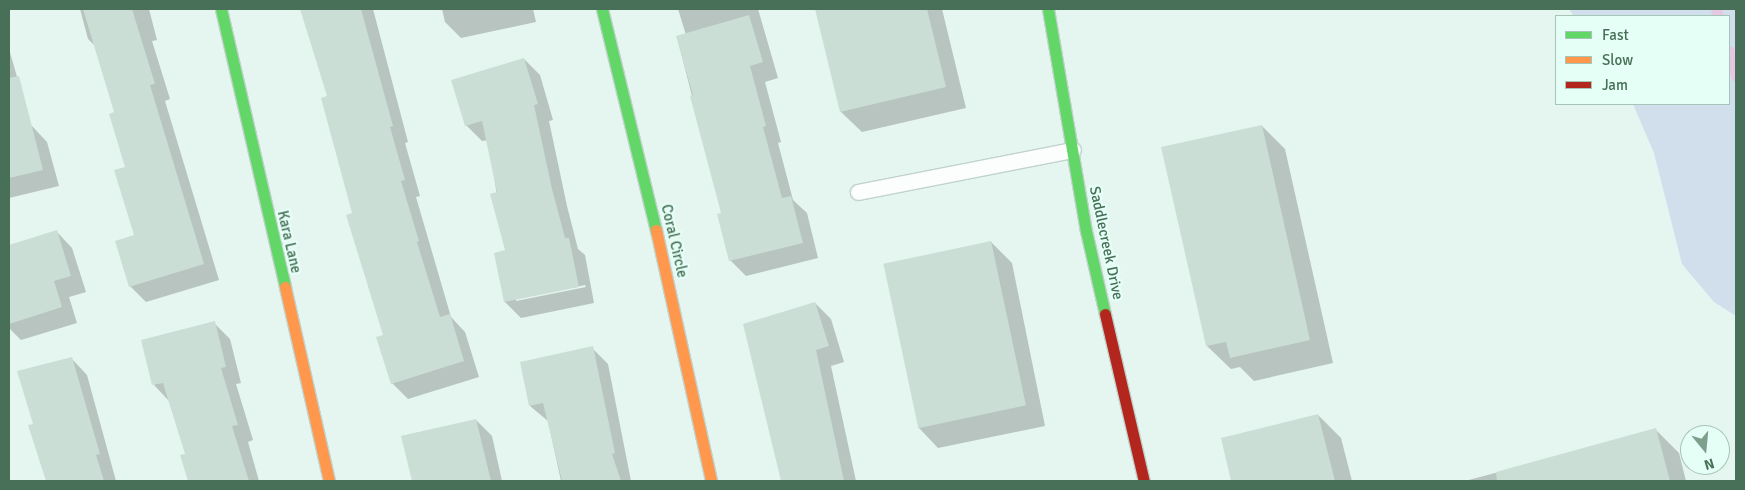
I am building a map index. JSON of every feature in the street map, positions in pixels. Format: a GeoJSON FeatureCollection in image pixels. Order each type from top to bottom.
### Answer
{"type":"FeatureCollection","features":[{"type":"Feature","properties":{"kind":"street","name":"Kara Lane"},"geometry":{"type":"LineString","coordinates":[[221,9],[329,481]]}},
{"type":"Feature","properties":{"kind":"street","name":"Coral Circle"},"geometry":{"type":"LineString","coordinates":[[602,9],[655,224],[711,481]]}},
{"type":"Feature","properties":{"kind":"street","name":"Saddlecreek Drive"},"geometry":{"type":"LineString","coordinates":[[1048,9],[1086,231],[1144,481]]}},
{"type":"Feature","properties":{"kind":"lane"},"geometry":{"type":"LineString","coordinates":[[858,192],[1073,150]]}},
{"type":"Feature","properties":{"kind":"shaded area"},"geometry":{"type":"Polygon","coordinates":[[[1569,9],[1736,9],[1736,316],[1714,302],[1682,264],[1654,153],[1633,105],[1730,105],[1730,15],[1573,15],[1569,9]]]}},
{"type":"Feature","properties":{"kind":"building"},"geometry":{"type":"Polygon","coordinates":[[[83,9],[132,9],[155,84],[150,85],[204,264],[129,287],[115,241],[134,235],[114,170],[125,167],[109,114],[114,112],[83,9]]]}},
{"type":"Feature","properties":{"kind":"building"},"geometry":{"type":"Polygon","coordinates":[[[300,9],[361,9],[393,126],[390,127],[405,180],[401,181],[419,241],[417,242],[440,317],[450,314],[464,361],[391,384],[376,337],[383,335],[346,215],[352,213],[321,98],[327,96],[300,9]]]}},
{"type":"Feature","properties":{"kind":"building"},"geometry":{"type":"Polygon","coordinates":[[[815,9],[927,9],[946,87],[840,112],[815,9]]]}},
{"type":"Feature","properties":{"kind":"building"},"geometry":{"type":"Polygon","coordinates":[[[749,15],[763,62],[750,66],[766,126],[763,127],[782,198],[791,196],[803,243],[729,261],[717,214],[721,213],[690,96],[693,95],[676,36],[749,15]]]}},
{"type":"Feature","properties":{"kind":"building"},"geometry":{"type":"Polygon","coordinates":[[[524,58],[538,104],[534,105],[552,189],[565,238],[569,238],[579,287],[504,302],[494,253],[505,250],[490,194],[497,192],[482,121],[465,126],[451,80],[524,58]]]}},
{"type":"Feature","properties":{"kind":"building"},"geometry":{"type":"Polygon","coordinates":[[[19,76],[43,170],[9,178],[9,78],[19,76]]]}},
{"type":"Feature","properties":{"kind":"building"},"geometry":{"type":"Polygon","coordinates":[[[1262,125],[1310,340],[1230,358],[1226,342],[1206,346],[1161,147],[1262,125]]]}},
{"type":"Feature","properties":{"kind":"building"},"geometry":{"type":"Polygon","coordinates":[[[57,230],[71,276],[54,281],[62,307],[9,324],[9,245],[57,230]]]}},
{"type":"Feature","properties":{"kind":"building"},"geometry":{"type":"Polygon","coordinates":[[[991,241],[1026,405],[918,428],[883,264],[991,241]]]}},
{"type":"Feature","properties":{"kind":"building"},"geometry":{"type":"Polygon","coordinates":[[[815,302],[829,346],[816,350],[844,481],[781,481],[743,324],[815,302]]]}},
{"type":"Feature","properties":{"kind":"building"},"geometry":{"type":"Polygon","coordinates":[[[215,321],[226,367],[221,368],[238,425],[232,426],[249,481],[188,481],[180,455],[185,454],[163,383],[152,385],[141,340],[215,321]]]}},
{"type":"Feature","properties":{"kind":"building"},"geometry":{"type":"Polygon","coordinates":[[[593,346],[615,453],[612,454],[621,481],[562,481],[543,403],[529,406],[520,362],[593,346]]]}},
{"type":"Feature","properties":{"kind":"building"},"geometry":{"type":"Polygon","coordinates":[[[72,357],[100,454],[96,455],[104,481],[46,481],[28,425],[33,424],[17,371],[72,357]]]}},
{"type":"Feature","properties":{"kind":"building"},"geometry":{"type":"Polygon","coordinates":[[[1318,414],[1335,481],[1231,481],[1221,438],[1318,414]]]}},
{"type":"Feature","properties":{"kind":"building"},"geometry":{"type":"Polygon","coordinates":[[[476,419],[491,481],[412,481],[401,436],[476,419]]]}},
{"type":"Feature","properties":{"kind":"building"},"geometry":{"type":"Polygon","coordinates":[[[1656,428],[1670,481],[1497,481],[1496,472],[1656,428]]]}},
{"type":"Feature","properties":{"kind":"waterway"},"geometry":{"type":"LineString","coordinates":[[1716,9],[1718,15]]}},
{"type":"Feature","properties":{"kind":"waterway"},"geometry":{"type":"LineString","coordinates":[[1730,55],[1736,76]]}},
{"type":"Feature","properties":{"kind":"traffic: fast"},"geometry":{"type":"LineString","coordinates":[[221,9],[285,287]]}},
{"type":"Feature","properties":{"kind":"traffic: fast"},"geometry":{"type":"LineString","coordinates":[[602,9],[656,230]]}},
{"type":"Feature","properties":{"kind":"traffic: fast"},"geometry":{"type":"LineString","coordinates":[[1048,9],[1086,231],[1105,314]]}},
{"type":"Feature","properties":{"kind":"traffic: slow"},"geometry":{"type":"LineString","coordinates":[[656,230],[711,481]]}},
{"type":"Feature","properties":{"kind":"traffic: slow"},"geometry":{"type":"LineString","coordinates":[[285,287],[329,481]]}},
{"type":"Feature","properties":{"kind":"traffic: jam"},"geometry":{"type":"LineString","coordinates":[[1105,314],[1144,481]]}}]}
